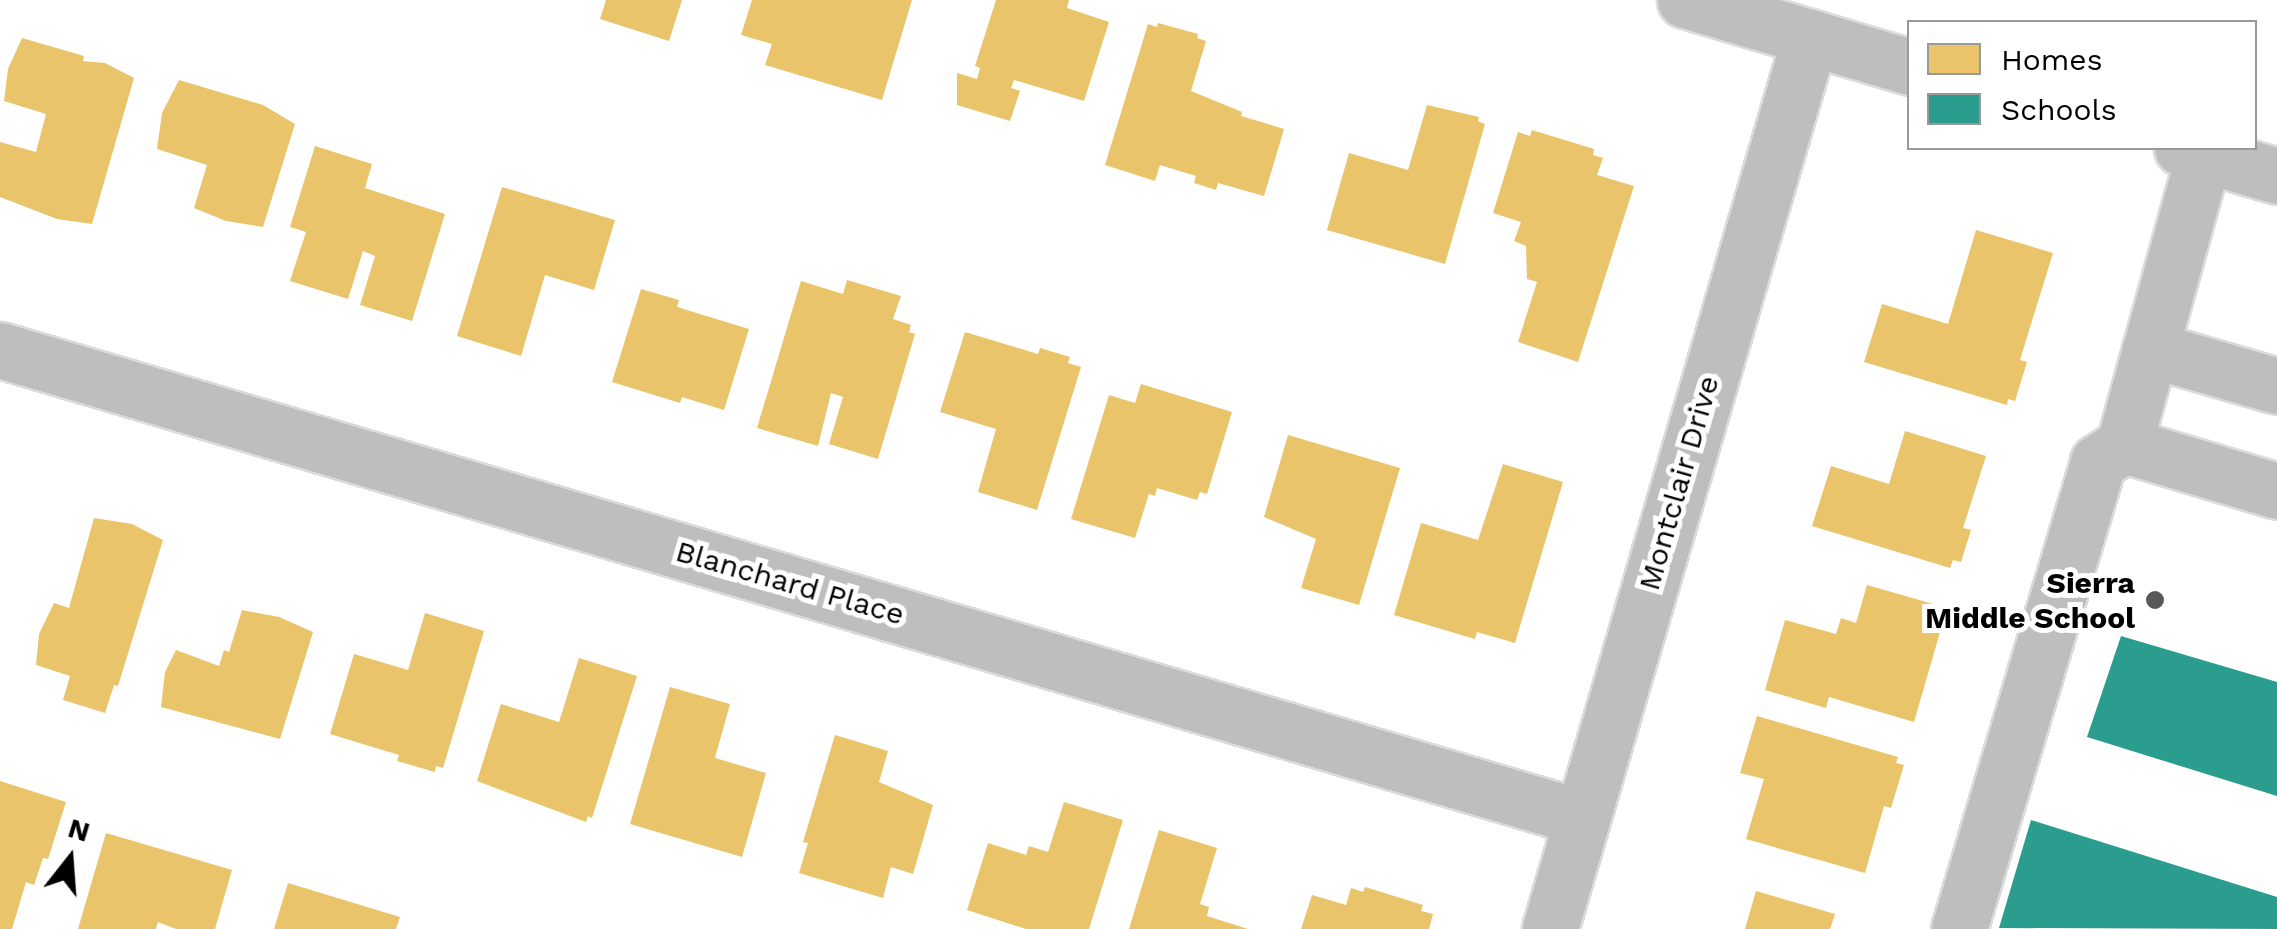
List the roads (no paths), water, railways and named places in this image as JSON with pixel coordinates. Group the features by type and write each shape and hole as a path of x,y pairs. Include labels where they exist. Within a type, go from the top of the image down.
{"street":[{"path":"1685,0 1907,66"},
{"name":"Montclair Drive","path":"1550,929 1810,37"},
{"path":"1959,929 2098,462 2124,445 2150,349 2193,151 2277,176"},
{"path":"2150,349 2277,386"},
{"name":"Blanchard Place","path":"0,350 1580,817"},
{"path":"2124,445 2277,492"}],"place":[{"name":"Sierra Middle School","path":"2155,600"}]}
